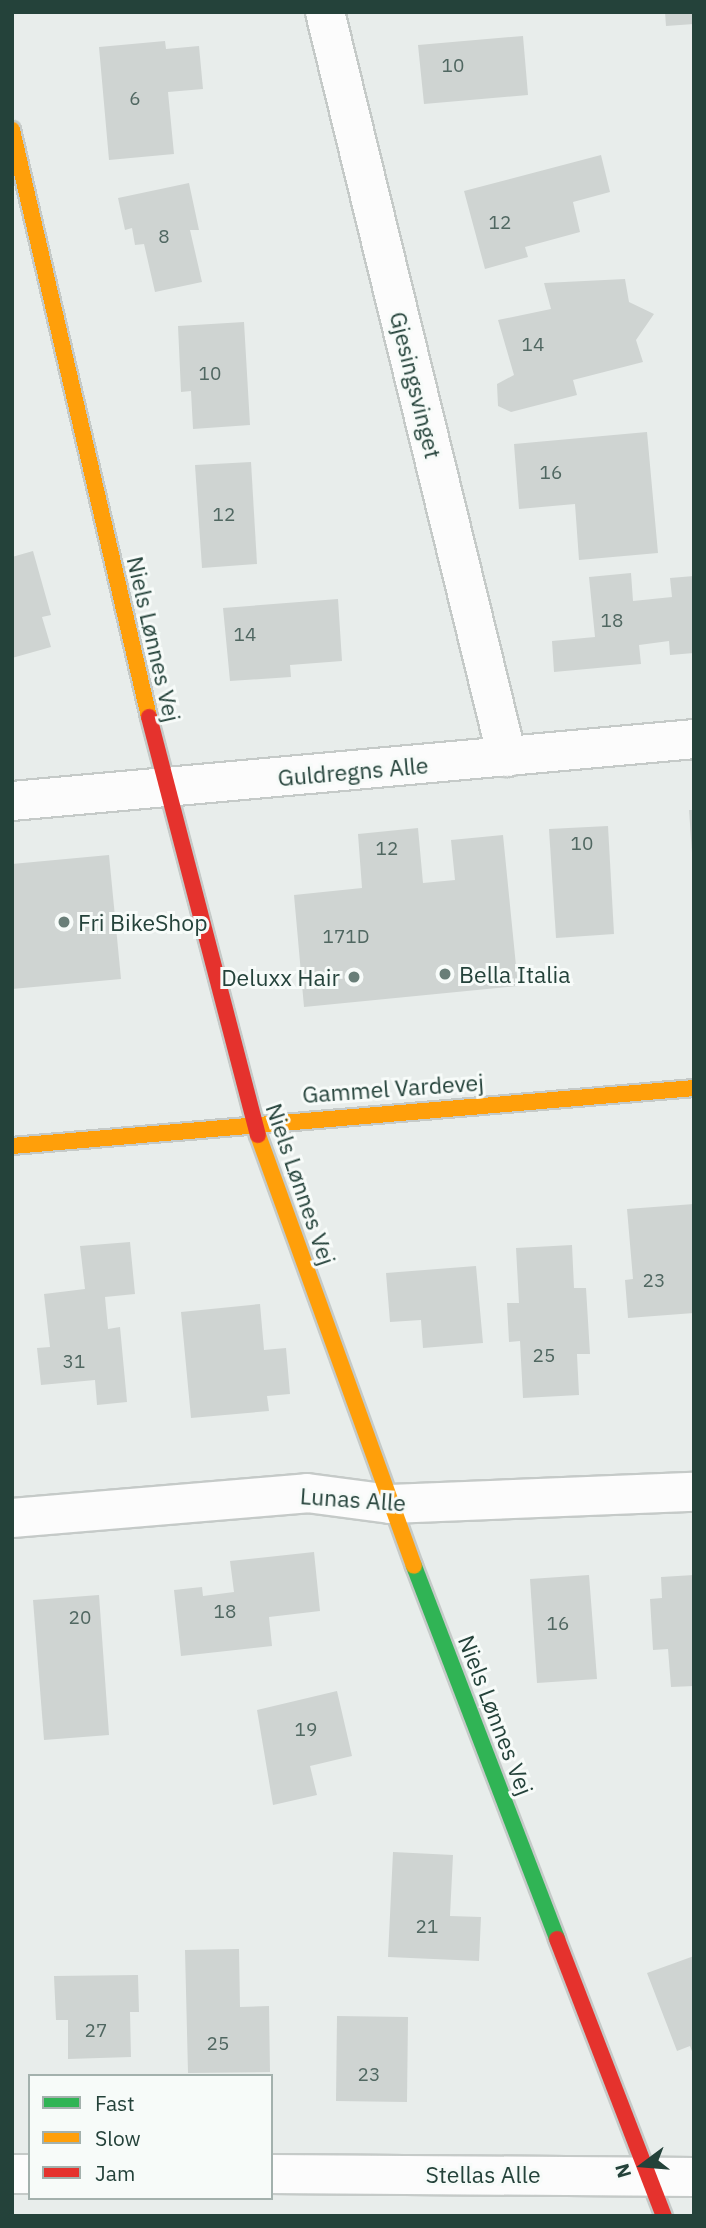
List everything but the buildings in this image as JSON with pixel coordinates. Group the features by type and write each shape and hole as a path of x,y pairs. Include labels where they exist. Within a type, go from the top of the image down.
{"street":[{"name":"Gjesingsvinget","path":"326,12 507,757"},
{"name":"Niels Lønnes Vej","path":"12,130 166,788 253,1122 390,1504 664,2216"},
{"name":"Guldregns Alle","path":"12,801 694,739"},
{"name":"Gammel Vardevej","path":"12,1146 253,1122 694,1088"},
{"name":"Lunas Alle","path":"12,1518 307,1493 390,1504 694,1492"},
{"name":"Stellas Alle","path":"273,2174 649,2174 694,2177"}],"traffic: fast":[{"path":"414,1566 557,1939"}],"traffic: slow":[{"path":"12,130 149,717"},
{"path":"12,1146 694,1088"},
{"path":"258,1135 414,1566"}],"traffic: jam":[{"path":"149,717 258,1135"},
{"path":"557,1939 664,2216"}],"place":[{"name":"Fri BikeShop","path":"64,922"},
{"name":"Bella Italia","path":"445,974"},
{"name":"Deluxx Hair","path":"354,977"}]}
